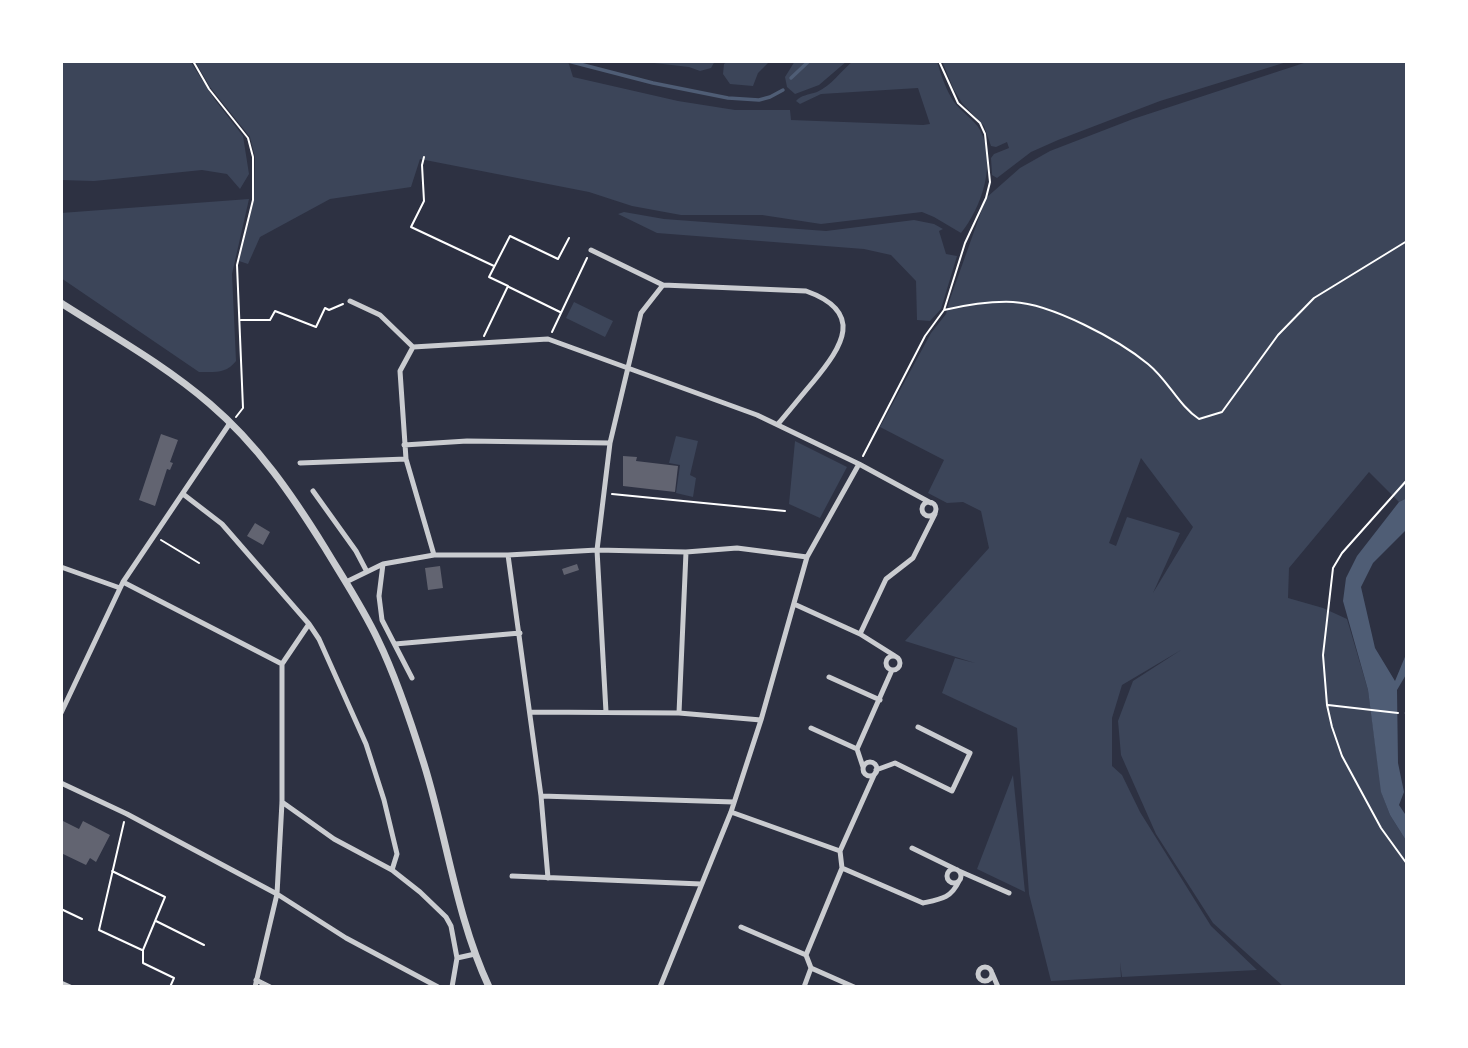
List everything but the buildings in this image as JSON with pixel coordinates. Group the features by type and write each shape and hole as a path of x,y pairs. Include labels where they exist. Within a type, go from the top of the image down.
{"street":[{"path":"591,250 663,285 806,291 827,300 837,309 844,328 839,348 778,424"},
{"path":"606,712 597,550 603,493 610,443 641,313 663,285"},
{"path":"351,301 380,315 413,347 548,339 628,366 778,424 930,503 936,507 935,514 913,558 886,579 860,634"},
{"path":"61,303 183,382 230,423 280,478 346,582 378,640 408,714 441,823 454,884 475,954 489,987"},
{"path":"413,347 400,371 404,445 434,555"},
{"path":"61,713 121,585 230,423"},
{"path":"404,445 477,441 610,443"},
{"path":"300,463 406,459"},
{"path":"660,987 731,812 761,720 807,557 859,464"},
{"path":"313,491 356,551 366,570"},
{"path":"183,494 222,524 319,639 366,744 384,800 397,854 392,870"},
{"path":"930,503 924,505 923,511 928,516 935,514"},
{"path":"346,582 383,564 434,555 508,555 597,550 686,552 737,548 807,557"},
{"path":"679,713 686,552"},
{"path":"508,555 531,712 548,878"},
{"path":"383,564 379,596 382,620 412,678"},
{"path":"61,567 121,585 282,664"},
{"path":"794,604 860,634 900,660 900,664 892,670 857,749 863,767 867,762 871,762 876,772"},
{"path":"255,987 277,894 282,802 282,664 309,624"},
{"path":"395,645 520,633"},
{"path":"829,677 880,700"},
{"path":"531,712 679,713 761,720"},
{"path":"804,987 811,968 806,955 842,868 840,851 876,772 895,763 952,790 970,753 918,727"},
{"path":"811,728 857,749"},
{"path":"61,783 127,814 277,894 346,938 438,987"},
{"path":"541,796 734,802"},
{"path":"282,802 334,839 392,870 446,917 451,926 457,958 452,987"},
{"path":"731,812 840,851"},
{"path":"912,848 1009,893"},
{"path":"842,868 923,903 953,893 959,881 957,870"},
{"path":"957,870 949,872 947,878 953,883 959,881"},
{"path":"512,876 701,884"},
{"path":"741,927 806,955"},
{"path":"457,958 475,954"},
{"path":"811,968 854,987"},
{"path":"986,981 979,978 979,972 987,968 998,987"},
{"path":"975,987 989,979 992,973"},
{"path":"256,980 271,987"},
{"path":"61,983 70,987"}],"path":[{"path":"193,61 209,89 248,138 253,157 253,200 237,265 243,408 230,423"},
{"path":"859,464 925,336 944,310 965,243 986,198 990,182 985,134 980,123 958,103 939,61"},
{"path":"424,157 424,201 411,227 495,266"},
{"path":"561,312 489,277 510,236 558,259 569,238"},
{"path":"944,310 1016,302 1063,315 1112,340 1149,364 1190,413 1199,419 1222,412 1278,335 1314,299 1407,241"},
{"path":"548,339 591,250"},
{"path":"481,343 508,286"},
{"path":"240,320 270,320 275,311 316,327 325,308 329,310 351,301"},
{"path":"1407,480 1342,553 1334,568 1323,655 1327,705 1342,756 1381,828 1407,864"},
{"path":"603,493 785,511"},
{"path":"154,536 199,563"},
{"path":"1327,705 1407,713"},
{"path":"127,814 99,930 143,950"},
{"path":"112,871 165,897 143,950 142,963 174,978 170,987"},
{"path":"61,909 82,919"},
{"path":"155,921 204,945"}],"shaded area":[{"path":"61,61 190,61 243,136 249,174 240,189 227,174 202,170 94,181 61,180"},
{"path":"195,61 568,61 573,77 678,101 735,110 790,110 791,120 923,125 930,124 918,88 821,94 800,104 796,101 827,86 853,61 937,61 954,102 980,130 987,156 985,184 975,210 961,233 922,212 821,224 762,215 681,215 632,206 589,192 420,159 411,187 330,199 260,237 248,264 239,261 254,200 255,157 250,137 210,87"},
{"path":"654,61 715,61 711,68 700,71"},
{"path":"728,61 770,61 758,73 753,86 730,84 723,74 724,64"},
{"path":"795,61 847,61 819,85 795,94 787,87 785,77"},
{"path":"942,61 1290,61 1160,101 1058,140 1031,152 997,178 992,175 991,158 1009,148 1007,142 996,147 991,146 984,126 962,103 954,90"},
{"path":"1310,61 1407,61 1407,498 1399,502 1369,472 1289,568 1288,598 1323,608 1347,619 1368,690 1382,794 1390,815 1407,842 1407,987 1284,987 1213,923 1156,834 1121,755 1118,721 1133,681 1181,650 1122,685 1112,718 1112,766 1122,775 1140,812 1211,926 1257,970 1122,977 1120,962 1121,977 1051,981 1029,894 1017,728 942,693 955,658 975,663 905,641 989,548 981,511 963,502 947,503 928,493 944,460 880,427 931,333 946,314 986,198 1020,168 1050,151 1133,119","holes":["1141,458 1193,527 1153,593 1180,533 1127,517 1116,546 1109,543"]},
{"path":"249,199 232,274 236,361 224,370 199,372 61,278 61,213"},
{"path":"624,212 664,219 826,231 914,220 934,224 943,229 939,231 946,254 957,256 941,309 930,321 917,320 916,281 891,255 864,249 657,233 618,214"},
{"path":"574,302 613,321 605,337 566,318"},
{"path":"676,436 698,441 690,475 696,478 693,497 676,493 680,465 669,463"},
{"path":"795,441 847,467 820,518 789,504"},
{"path":"1407,498 1407,529 1373,563 1361,587 1375,648 1395,681 1407,652 1407,673 1397,690 1398,763 1404,792 1399,805 1407,817 1407,842 1390,815 1381,792 1368,690 1343,601 1346,578 1357,556 1399,502"},
{"path":"1013,775 1025,892 977,869"}],"waterway":[{"path":"568,61 653,83 728,98 759,100 783,90"},
{"path":"791,78 809,61"}]}
